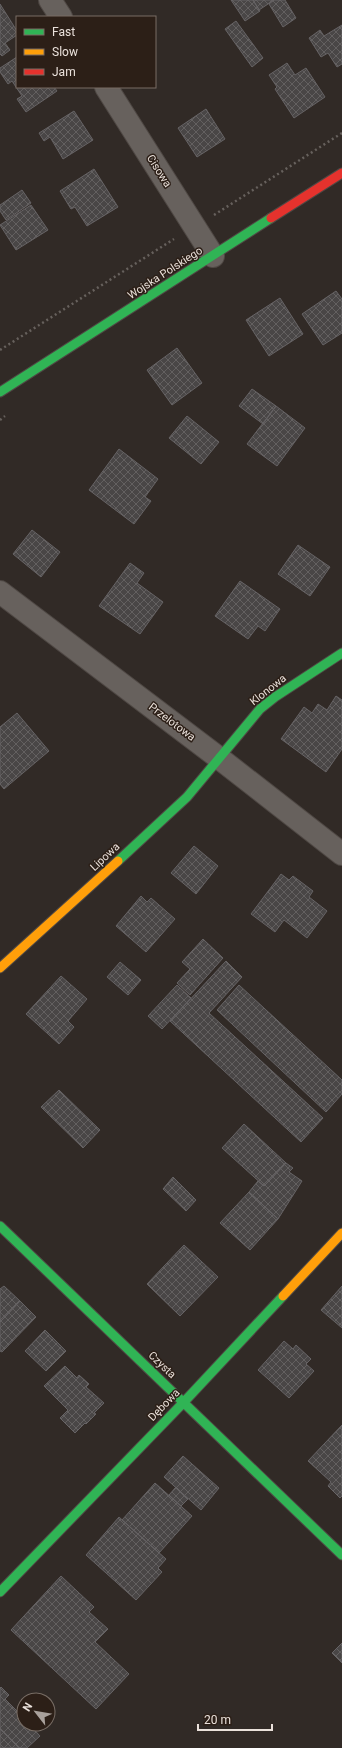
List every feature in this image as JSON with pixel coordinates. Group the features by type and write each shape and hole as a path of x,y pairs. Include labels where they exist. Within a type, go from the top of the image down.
{"street":[{"path":"50,0 60,16"},
{"name":"Cisowa","path":"107,88 213,256"},
{"name":"Wojska Polskiego","path":"0,392 342,173"},
{"name":"Przelotowa","path":"0,592 219,758 342,854"},
{"name":"Klonowa","path":"219,758 260,709 275,697 342,653"},
{"name":"Lipowa","path":"0,968 187,797 219,758"},
{"name":"Czysta","path":"0,1226 342,1555"},
{"name":"Dębowa","path":"0,1592 183,1402 342,1233"}],"path":[{"path":"0,350 342,133"}],"building":[{"path":"231,0 253,0 260,11 245,21"},
{"path":"253,0 274,0 259,10"},
{"path":"274,0 285,0 296,18 283,27 269,4"},
{"path":"0,4 16,29 16,36 5,43 10,50 2,56 0,54"},
{"path":"236,21 263,58 252,67 225,29"},
{"path":"342,25 342,64 337,67 328,53 321,57 309,38 320,30 324,36"},
{"path":"16,58 16,87 12,81 8,84 0,72 0,68"},
{"path":"287,63 295,75 306,68 325,97 294,118 275,89 277,87 269,75"},
{"path":"17,88 55,88 57,91 26,112 17,99 22,96"},
{"path":"206,109 225,139 197,157 178,128"},
{"path":"74,111 93,140 63,159 50,137 44,141 39,133"},
{"path":"94,169 118,207 87,226 75,207 71,209 60,191"},
{"path":"22,190 31,203 6,220 0,211 0,205"},
{"path":"31,205 48,230 16,250 0,225"},
{"path":"336,291 342,299 342,333 323,345 302,314"},
{"path":"280,298 303,334 269,356 246,320"},
{"path":"177,348 202,383 172,405 147,370"},
{"path":"252,389 276,406 263,424 239,406"},
{"path":"276,406 305,428 277,466 247,444"},
{"path":"187,416 219,442 201,464 169,438"},
{"path":"119,449 158,479 145,497 151,501 134,524 89,490"},
{"path":"32,530 60,552 41,577 13,554"},
{"path":"298,545 330,567 310,596 278,574"},
{"path":"130,563 144,573 137,583 163,602 140,634 99,606"},
{"path":"240,581 280,609 265,631 258,626 248,639 215,616"},
{"path":"336,696 342,700 342,749 326,772 281,739 304,707 312,713 318,704 327,710"},
{"path":"17,713 49,751 4,789 0,784 0,727"},
{"path":"194,846 218,866 196,894 171,873"},
{"path":"281,874 289,880 293,876 313,891 309,897 327,911 307,938 284,920 275,932 251,914"},
{"path":"141,896 147,902 151,898 175,919 146,952 116,926"},
{"path":"203,939 223,958 190,995 177,983 190,969 182,962"},
{"path":"226,961 242,977 209,1013 323,1118 301,1142 170,1021"},
{"path":"120,962 141,980 128,995 107,977"},
{"path":"61,976 87,999 68,1021 74,1027 59,1044 26,1014"},
{"path":"177,985 191,998 162,1029 148,1016"},
{"path":"239,985 342,1080 342,1094 326,1112 217,1010"},
{"path":"59,1090 100,1130 83,1148 41,1107"},
{"path":"244,1124 286,1163 264,1186 222,1148"},
{"path":"286,1163 293,1168 289,1172 302,1181 278,1219 249,1192 258,1181 264,1186"},
{"path":"173,1177 196,1200 186,1211 163,1189"},
{"path":"249,1192 278,1219 250,1250 220,1223"},
{"path":"184,1245 218,1277 180,1316 147,1284"},
{"path":"4,1286 20,1301 0,1322 0,1289"},
{"path":"342,1286 342,1328 321,1310"},
{"path":"20,1301 36,1317 2,1352 0,1351 0,1322"},
{"path":"45,1330 66,1351 46,1371 25,1351"},
{"path":"284,1341 293,1349 296,1345 311,1359 306,1364 314,1371 289,1398 258,1370"},
{"path":"65,1366 77,1378 79,1375 89,1384 86,1387 104,1403 94,1413 96,1414 75,1433 60,1418 68,1410 44,1386"},
{"path":"342,1425 342,1496 340,1498 328,1486 331,1482 308,1461"},
{"path":"183,1456 219,1488 201,1510 164,1477"},
{"path":"155,1483 192,1516 159,1553 122,1520"},
{"path":"176,1487 188,1499 181,1506 169,1495"},
{"path":"119,1517 166,1559 158,1568 162,1572 136,1600 86,1555"},
{"path":"61,1576 94,1607 89,1612 108,1629 95,1642 129,1674 96,1709 11,1630"},
{"path":"342,1643 342,1663 332,1653"},
{"path":"1,1687 9,1695 5,1699 16,1710 16,1732 36,1732 40,1736 27,1748 19,1748 0,1729"},
{"path":"0,1729 19,1748 0,1748"}],"traffic: fast":[{"path":"0,392 271,218"},
{"path":"118,861 187,797 260,709 275,697 342,653"},
{"path":"0,1226 342,1555"},
{"path":"0,1592 183,1403 283,1296"}],"traffic: slow":[{"path":"0,968 118,861"},
{"path":"283,1296 342,1233"}],"traffic: jam":[{"path":"271,218 342,173"}]}
